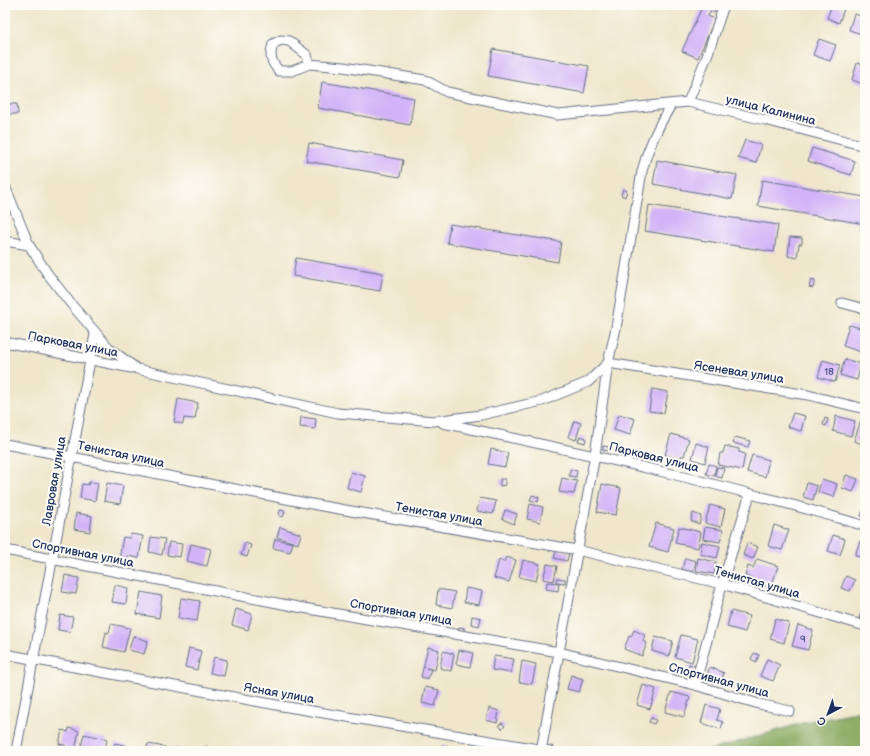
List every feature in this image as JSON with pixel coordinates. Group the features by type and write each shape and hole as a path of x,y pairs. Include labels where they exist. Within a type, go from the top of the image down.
{"street":[{"path":"688,102 707,56 724,5"},
{"name":"улица Калинина","path":"309,64 343,67 425,80 447,92 558,115 671,105 688,102 865,146"},
{"path":"544,750 559,652 595,455 608,363 616,328 647,152 656,130 671,105"},
{"path":"5,186 29,245 47,273 95,334 118,356 137,369"},
{"path":"5,241 29,245"},
{"path":"842,303 865,309"},
{"name":"Лавровая улица","path":"16,751 95,334"},
{"name":"Парковая улица","path":"5,342 338,413 434,421 595,455 750,494 865,526"},
{"path":"434,421 481,415 542,401 588,382 608,363"},
{"name":"Ясеневая улица","path":"608,363 808,395 865,409"},
{"name":"Тенистая улица","path":"5,444 322,506 578,550 722,584 865,626"},
{"path":"695,685 722,584 750,494"},
{"name":"Спортивная улица","path":"5,550 288,605 559,652 695,685 759,704 790,711"},
{"name":"Ясная улица","path":"5,654 282,706 544,750"}],"green space":[{"path":"865,710 865,751 707,751 809,721"}],"building":[{"path":"703,5 713,5 712,7 716,9 714,13 710,11 708,16 715,19 698,58 682,51"},
{"path":"832,5 844,9 839,23 827,18"},
{"path":"854,14 865,17 862,34 849,30"},
{"path":"819,39 836,45 830,61 813,55"},
{"path":"493,49 589,66 584,93 488,76"},
{"path":"857,63 865,65 863,84 852,80"},
{"path":"322,82 414,98 410,125 318,108"},
{"path":"5,104 17,104 18,114 5,114"},
{"path":"745,140 761,145 756,163 738,158"},
{"path":"309,143 403,160 400,177 306,161"},
{"path":"812,148 855,161 851,175 808,161"},
{"path":"657,160 737,175 732,199 653,184"},
{"path":"762,180 865,197 865,224 758,206"},
{"path":"623,189 627,191 625,197 621,195"},
{"path":"649,205 778,225 774,252 645,231"},
{"path":"450,224 561,242 558,262 447,243"},
{"path":"790,237 802,238 802,244 799,244 797,258 788,256"},
{"path":"296,258 383,273 380,291 293,276"},
{"path":"811,280 815,281 813,288 809,287"},
{"path":"849,325 865,329 865,339 861,352 843,346"},
{"path":"845,359 861,364 857,380 840,375"},
{"path":"823,360 840,365 835,382 818,377"},
{"path":"865,364 865,374 862,373"},
{"path":"652,389 668,392 664,413 649,411"},
{"path":"178,399 198,403 195,419 184,418 183,424 174,422"},
{"path":"793,413 805,416 801,431 788,427"},
{"path":"619,414 635,419 630,435 614,430"},
{"path":"836,416 855,421 851,436 833,431"},
{"path":"301,417 316,419 315,429 300,427"},
{"path":"825,418 828,419 826,426 823,425"},
{"path":"574,421 581,423 576,440 568,437"},
{"path":"860,423 865,425 865,445 854,441"},
{"path":"671,434 689,439 684,456 681,456 680,459 665,455"},
{"path":"580,436 586,438 585,443 578,441"},
{"path":"735,437 750,441 748,447 733,443"},
{"path":"696,443 709,447 705,463 692,459"},
{"path":"603,446 609,447 608,451 603,450"},
{"path":"725,446 739,449 739,452 745,454 742,470 718,465 720,453 723,453"},
{"path":"491,449 508,453 505,467 488,464"},
{"path":"752,455 769,460 765,477 747,472"},
{"path":"709,464 716,466 714,476 706,474"},
{"path":"717,467 724,468 722,478 715,476"},
{"path":"570,469 577,471 576,477 569,476"},
{"path":"351,472 365,476 361,492 347,488"},
{"path":"846,475 858,479 853,492 842,488"},
{"path":"562,478 577,481 574,494 559,492"},
{"path":"500,479 505,479 505,485 500,486"},
{"path":"822,479 837,484 834,497 818,492"},
{"path":"89,482 98,483 95,501 80,498 82,484 88,485"},
{"path":"107,483 123,486 120,504 104,501"},
{"path":"807,483 817,486 813,500 803,497"},
{"path":"602,484 621,488 616,515 597,512"},
{"path":"532,495 539,497 538,502 530,500"},
{"path":"480,498 496,501 493,514 477,511"},
{"path":"530,504 543,507 540,522 527,519"},
{"path":"710,505 725,509 721,527 705,523"},
{"path":"865,505 865,517 861,516"},
{"path":"280,510 285,511 283,517 279,516"},
{"path":"505,510 517,514 514,524 502,519"},
{"path":"76,513 92,516 90,532 74,529"},
{"path":"693,513 701,516 699,524 691,521"},
{"path":"656,523 674,528 668,552 649,547"},
{"path":"774,525 789,530 782,550 768,546"},
{"path":"280,527 301,534 298,544 277,537"},
{"path":"679,527 701,532 698,548 675,543"},
{"path":"705,527 723,530 720,542 703,539"},
{"path":"131,534 143,536 139,558 127,556 127,561 119,559 123,537 130,538"},
{"path":"833,535 845,539 840,555 828,551"},
{"path":"151,537 165,539 162,555 149,552"},
{"path":"275,539 293,543 290,552 273,548"},
{"path":"860,541 865,543 865,559 855,555"},
{"path":"169,542 182,544 180,557 167,555"},
{"path":"702,542 720,546 717,558 700,554"},
{"path":"245,543 251,545 247,557 241,555"},
{"path":"747,543 758,547 753,559 743,555"},
{"path":"191,544 211,549 207,566 187,561"},
{"path":"557,549 569,553 567,561 554,558"},
{"path":"506,557 516,560 509,582 494,578 499,560 504,562"},
{"path":"685,558 696,561 693,572 682,569"},
{"path":"698,558 716,562 714,574 696,571"},
{"path":"757,559 778,566 771,588 751,581 752,578 745,576 748,566 753,568"},
{"path":"523,560 540,564 536,581 519,577"},
{"path":"547,564 557,566 554,581 543,579"},
{"path":"65,575 79,578 76,594 62,592"},
{"path":"846,576 855,580 850,591 841,588"},
{"path":"557,578 565,579 565,583 556,582"},
{"path":"547,582 559,583 558,591 546,589"},
{"path":"115,585 128,588 126,604 112,602"},
{"path":"466,588 482,591 479,605 464,602"},
{"path":"438,589 455,592 452,608 436,605"},
{"path":"141,592 162,596 159,618 137,614"},
{"path":"181,598 200,601 197,621 178,618"},
{"path":"865,604 865,620 859,618"},
{"path":"236,609 252,614 248,630 232,625"},
{"path":"731,611 750,616 745,632 727,627"},
{"path":"60,615 73,617 70,632 58,630"},
{"path":"472,616 481,618 479,626 471,624"},
{"path":"775,619 789,623 784,643 770,639"},
{"path":"111,624 130,628 124,652 103,647 106,632 109,633"},
{"path":"798,625 813,630 808,650 792,646"},
{"path":"459,627 464,628 464,631 458,630"},
{"path":"634,630 645,635 643,641 647,643 642,656 624,649 629,636 631,637"},
{"path":"681,635 698,639 692,662 675,657"},
{"path":"133,636 148,641 144,654 129,650"},
{"path":"655,637 673,641 669,656 652,651"},
{"path":"428,647 439,650 435,670 431,669 428,679 421,677"},
{"path":"189,648 201,651 197,670 185,667"},
{"path":"459,650 473,653 470,667 456,664"},
{"path":"443,651 454,654 451,671 440,668"},
{"path":"754,653 759,655 756,662 751,659"},
{"path":"494,656 514,659 511,673 492,670"},
{"path":"214,657 227,660 224,676 210,673"},
{"path":"767,659 780,665 773,681 760,676"},
{"path":"522,661 536,664 532,684 519,682"},
{"path":"689,664 696,666 694,676 687,675"},
{"path":"710,667 724,673 720,683 706,677"},
{"path":"571,675 583,679 579,692 567,689"},
{"path":"643,685 656,689 650,709 637,705"},
{"path":"425,687 439,690 435,706 422,703"},
{"path":"671,692 690,697 684,717 665,712"},
{"path":"706,705 720,709 717,720 723,722 721,729 701,723"},
{"path":"489,708 499,711 497,723 486,720"},
{"path":"651,718 656,720 654,724 649,722"},
{"path":"502,723 505,726 502,729 499,725"},
{"path":"69,728 79,731 75,750 65,748 65,745 59,744 62,730 68,732"},
{"path":"84,734 107,739 105,751 80,751"},
{"path":"115,743 128,746 127,751 113,751"},
{"path":"148,744 165,747 165,751 146,751"},
{"path":"442,745 448,747 448,749 452,751 441,751"},
{"path":"206,746 210,749 209,751 204,750"},
{"path":"175,748 190,750 190,751 175,751"}]}
